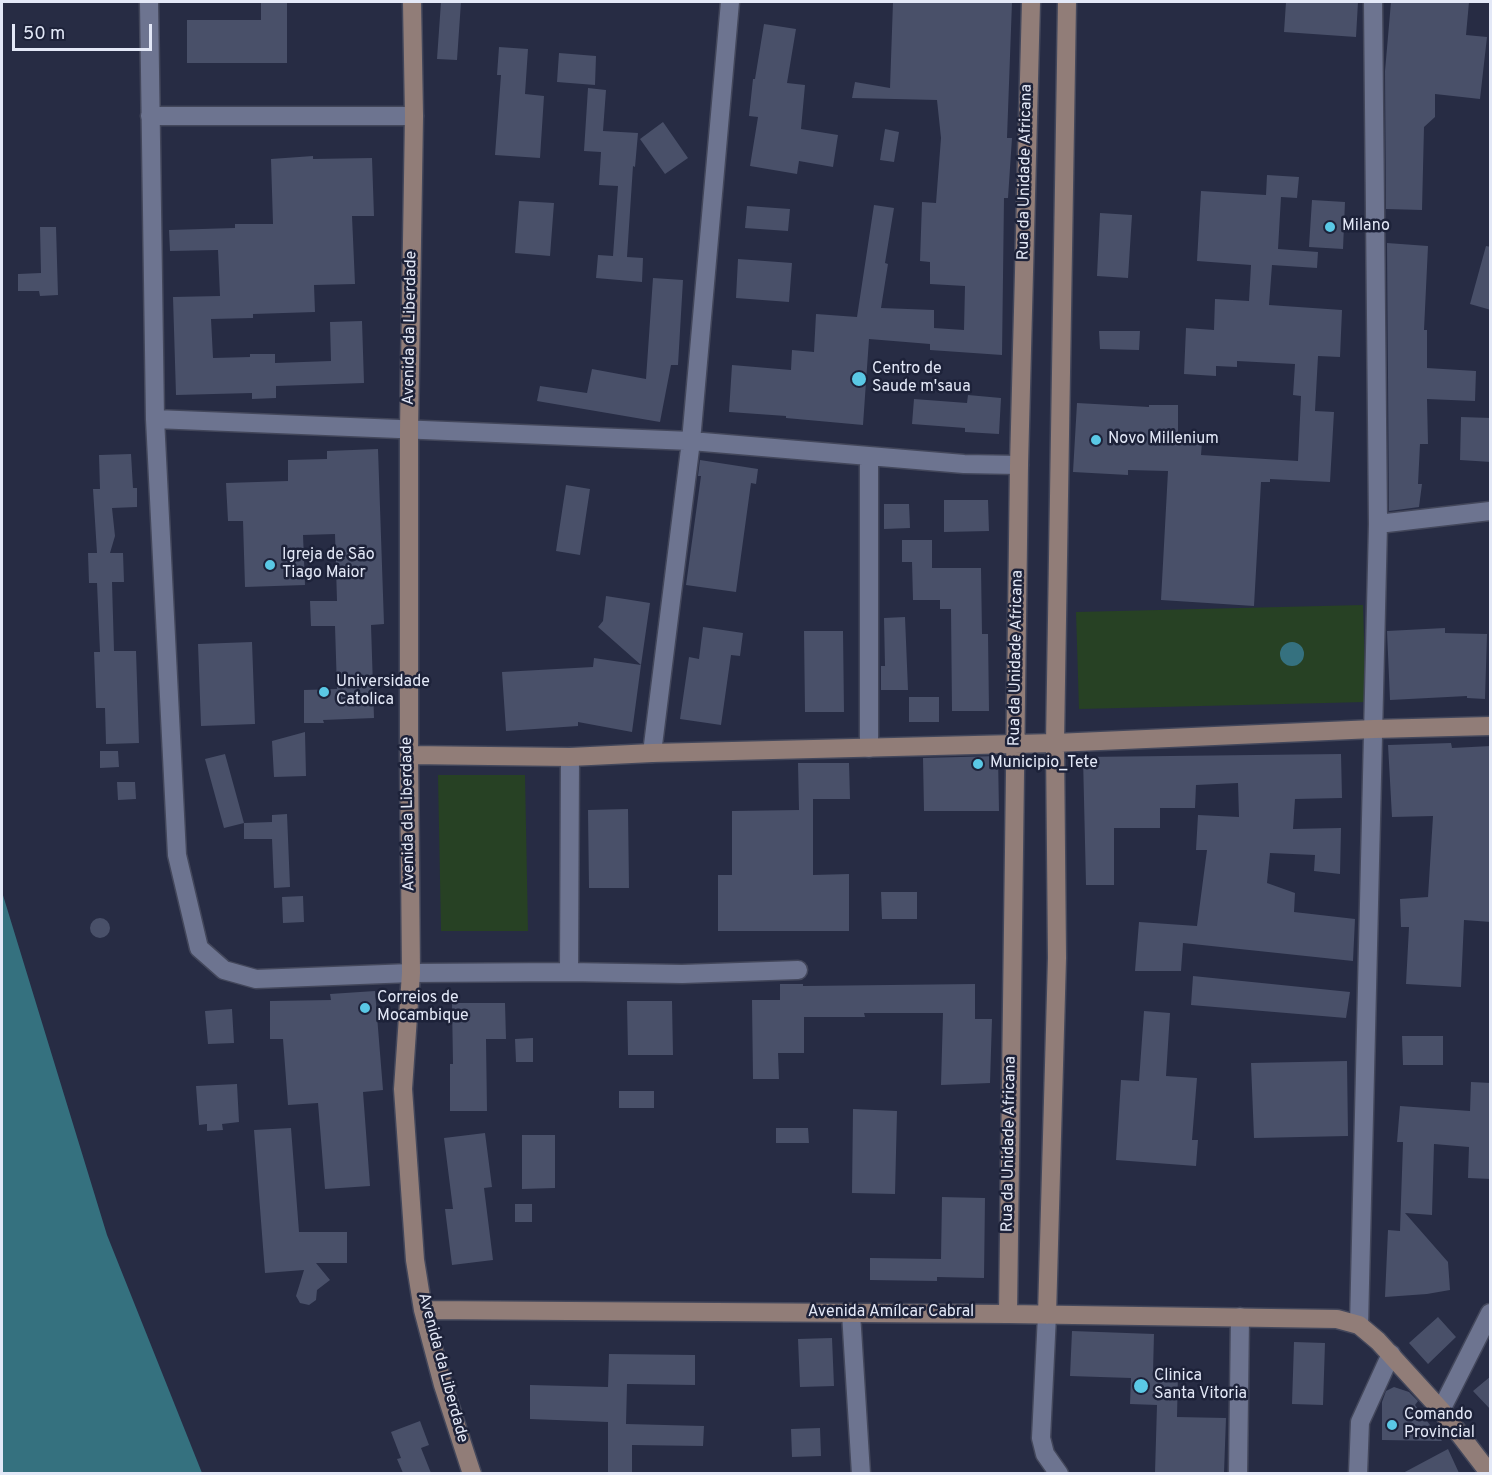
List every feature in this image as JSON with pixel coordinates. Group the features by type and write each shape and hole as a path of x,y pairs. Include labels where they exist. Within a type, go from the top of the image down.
{"street":[{"path":"149,2 155,418 177,855 199,948 224,969 256,980 411,974 569,972 682,974 798,970"},
{"name":"Avenida da Liberdade","path":"412,2 414,117 409,430 411,974 403,1089 415,1260 423,1310 443,1385 472,1473"},
{"path":"651,753 691,441 730,2"},
{"name":"Rua da Unidade Africana","path":"1008,1314 1019,465 1031,2"},
{"path":"1059,1473 1046,1454 1041,1438 1047,1315 1057,958 1055,743 1067,2"},
{"path":"1373,2 1378,524 1359,1325 1390,1354 1441,1410 1490,1473"},
{"path":"150,116 414,117"},
{"path":"155,418 691,441 964,464 1019,465"},
{"path":"869,457 869,748"},
{"path":"1378,524 1491,511"},
{"path":"409,755 570,757 1055,743 1491,726"},
{"path":"569,972 570,757"},
{"name":"Avenida Amílcar Cabral","path":"423,1310 1240,1317 1337,1319 1359,1325"},
{"path":"851,1313 861,1473"},
{"path":"1441,1410 1491,1313"},
{"path":"1238,1473 1240,1317"},
{"path":"1358,1473 1360,1422 1390,1354"}],"shaded area":[{"path":"1363,605 1366,702 1079,709 1076,612"},
{"path":"1292,642 1297,643 1303,649 1303,659 1297,665 1292,666 1287,665 1281,659 1280,654 1281,649 1287,643"},
{"path":"438,775 525,775 528,931 441,931"},
{"path":"2,892 107,1235 202,1473 2,1473"}],"building":[{"path":"261,2 287,2 287,63 187,63 187,20 261,20"},
{"path":"441,2 461,2 457,60 437,59"},
{"path":"893,2 1012,2 1007,138 1012,138 1008,198 1004,198 1002,355 930,350 930,344 869,339 863,425 729,412 732,365 791,370 792,350 814,352 816,314 857,317 874,205 894,208 885,263 888,264 881,308 934,310 934,328 964,330 965,286 930,284 930,262 920,261 922,202 936,203 941,138 937,100 852,98 855,82 890,88"},
{"path":"1286,2 1358,2 1356,37 1284,32"},
{"path":"1391,2 1469,2 1466,35 1487,37 1480,99 1435,94 1435,117 1424,127 1422,210 1386,209 1385,71"},
{"path":"764,24 796,29 787,83 805,85 801,129 838,135 833,167 799,161 797,174 750,166 758,117 749,116 753,79 755,79"},
{"path":"499,47 528,49 525,94 544,96 540,158 495,155 501,75 497,75"},
{"path":"559,53 596,56 595,85 557,82"},
{"path":"588,88 606,90 603,131 638,133 635,167 633,166 627,257 643,258 642,282 596,278 598,255 613,256 618,186 599,185 601,152 584,151"},
{"path":"663,122 688,158 665,174 640,139"},
{"path":"885,129 899,132 894,162 880,160"},
{"path":"313,156 313,159 372,158 374,216 352,216 355,284 314,285 315,312 253,314 253,318 211,319 213,358 275,354 275,363 331,361 330,322 362,321 364,383 276,386 276,398 252,399 252,393 176,395 173,297 220,296 218,250 170,251 169,230 235,228 235,224 273,224 271,159"},
{"path":"1267,175 1299,177 1297,198 1281,197 1278,249 1318,252 1317,268 1272,265 1269,305 1342,310 1340,357 1318,356 1315,411 1334,412 1330,482 1270,479 1270,482 1261,482 1254,606 1161,600 1168,471 1128,470 1128,475 1073,472 1077,403 1149,407 1149,405 1178,405 1178,440 1202,442 1201,455 1298,461 1301,396 1293,395 1295,364 1237,361 1237,367 1216,366 1216,376 1184,374 1186,328 1214,330 1215,299 1249,301 1251,265 1197,261 1201,191 1266,195"},
{"path":"1312,200 1345,202 1343,249 1309,247"},
{"path":"519,201 554,203 550,256 515,253"},
{"path":"747,206 790,209 788,231 745,228"},
{"path":"1100,213 1132,215 1128,278 1097,276"},
{"path":"40,227 56,227 58,295 40,296 39,291 18,291 18,274 41,273"},
{"path":"1387,243 1428,246 1424,330 1427,330 1427,368 1476,371 1475,401 1427,399 1428,444 1420,444 1418,484 1422,484 1419,507 1389,511"},
{"path":"1486,246 1491,247 1491,310 1470,304"},
{"path":"738,259 792,263 789,302 736,298"},
{"path":"653,278 683,280 678,365 671,365 660,422 537,401 540,386 587,393 592,369 646,379"},
{"path":"1099,331 1140,331 1139,350 1100,349"},
{"path":"968,395 1001,398 999,434 965,432 965,428 912,424 914,399 967,403"},
{"path":"1461,417 1491,418 1491,462 1460,460"},
{"path":"378,449 384,624 371,625 374,718 304,723 304,690 337,689 335,626 311,626 310,601 337,601 335,534 303,535 305,585 245,587 243,521 228,521 226,483 288,481 288,460 327,459 327,451"},
{"path":"131,454 133,488 137,488 137,507 112,508 115,536 110,553 123,553 124,582 112,582 114,651 136,651 139,743 106,744 105,708 96,708 94,652 100,652 97,583 89,583 88,553 97,553 93,489 100,489 99,455"},
{"path":"700,460 758,469 756,484 751,483 736,592 686,585 701,476 698,476"},
{"path":"566,485 590,489 580,555 556,551"},
{"path":"944,500 988,500 989,531 944,532"},
{"path":"884,504 909,504 910,528 884,529"},
{"path":"902,540 932,540 932,568 981,568 982,634 988,634 989,711 952,711 951,609 940,609 940,600 913,600 912,562 902,562"},
{"path":"606,596 650,603 641,665 598,627 603,621"},
{"path":"905,617 908,690 881,690 881,666 885,666 884,618"},
{"path":"703,627 743,633 740,656 731,655 721,725 680,719 689,657 699,659"},
{"path":"1445,628 1445,633 1487,634 1485,699 1467,698 1467,696 1390,700 1387,631"},
{"path":"804,631 843,631 844,712 805,712"},
{"path":"252,642 255,724 201,726 198,644"},
{"path":"594,658 641,665 632,732 578,722 578,726 506,731 502,672 593,667"},
{"path":"909,697 939,697 939,722 909,722"},
{"path":"305,732 306,776 274,777 272,741"},
{"path":"1451,743 1452,748 1491,746 1491,922 1464,920 1461,987 1406,984 1409,927 1401,927 1400,899 1428,897 1433,816 1392,817 1388,745"},
{"path":"100,751 118,751 119,767 100,768"},
{"path":"225,754 244,823 224,828 205,759"},
{"path":"1341,754 1342,798 1295,799 1293,829 1341,828 1340,874 1314,871 1315,855 1270,853 1267,883 1295,893 1294,912 1355,919 1353,961 1183,943 1181,971 1135,971 1139,922 1197,926 1207,850 1196,850 1198,815 1239,817 1238,783 1196,785 1195,808 1160,808 1160,828 1114,828 1114,885 1086,885 1083,757"},
{"path":"998,756 999,811 924,811 923,758"},
{"path":"798,763 849,763 850,799 813,799 813,875 849,874 849,931 718,931 718,875 732,875 732,811 799,810"},
{"path":"117,782 135,782 136,799 118,800"},
{"path":"628,809 629,888 589,888 588,810"},
{"path":"287,814 290,887 274,888 272,839 244,839 244,823 272,822 272,815"},
{"path":"881,892 917,892 917,919 882,919"},
{"path":"303,896 304,922 283,923 282,897"},
{"path":"96,918 104,918 110,924 110,932 104,938 96,938 90,932 90,924"},
{"path":"1193,976 1350,992 1346,1018 1191,1005"},
{"path":"780,984 803,984 803,986 975,984 975,1019 992,1019 990,1083 941,1085 943,1013 864,1013 865,1017 804,1017 804,1053 778,1053 779,1079 753,1079 752,1000 780,1000"},
{"path":"375,991 383,1090 363,1092 370,1186 325,1189 318,1103 288,1105 283,1039 270,1039 270,1001 331,1000 330,994"},
{"path":"627,1001 672,1001 673,1055 628,1055"},
{"path":"452,1003 505,1003 506,1039 486,1039 487,1111 450,1111 450,1064 453,1064"},
{"path":"232,1009 234,1043 208,1044 205,1011"},
{"path":"1144,1011 1170,1013 1166,1076 1197,1078 1192,1140 1198,1140 1196,1166 1116,1160 1121,1080 1139,1081"},
{"path":"1402,1036 1443,1036 1443,1065 1403,1065"},
{"path":"533,1038 533,1062 516,1062 515,1039"},
{"path":"1347,1061 1348,1136 1254,1138 1251,1063"},
{"path":"1471,1082 1491,1083 1491,1179 1468,1178 1469,1147 1434,1144 1432,1215 1405,1213 1448,1262 1450,1290 1385,1297 1388,1230 1400,1231 1403,1142 1397,1142 1400,1106 1470,1111"},
{"path":"237,1084 239,1122 222,1124 223,1130 207,1131 207,1124 199,1125 196,1086"},
{"path":"619,1091 654,1091 654,1108 619,1108"},
{"path":"853,1109 897,1111 895,1194 852,1193"},
{"path":"291,1128 299,1232 347,1232 347,1263 316,1263 330,1280 317,1290 316,1300 309,1305 300,1303 296,1296 304,1270 265,1273 254,1130"},
{"path":"776,1128 808,1128 809,1143 776,1143"},
{"path":"485,1133 492,1187 484,1188 493,1260 452,1265 445,1209 453,1209 444,1138"},
{"path":"522,1135 555,1135 555,1188 522,1189"},
{"path":"942,1197 985,1198 984,1278 937,1277 937,1281 870,1280 870,1258 941,1259"},
{"path":"515,1204 532,1204 532,1222 515,1222"},
{"path":"1438,1317 1456,1337 1428,1364 1409,1343"},
{"path":"1072,1331 1154,1334 1153,1372 1178,1373 1177,1417 1226,1418 1224,1473 1155,1473 1157,1405 1130,1404 1131,1378 1070,1376"},
{"path":"832,1338 834,1386 800,1387 798,1339"},
{"path":"1294,1342 1325,1343 1323,1405 1292,1404"},
{"path":"609,1354 695,1355 695,1385 627,1384 626,1424 704,1426 703,1446 632,1445 632,1473 608,1473 608,1422 530,1419 530,1385 608,1387"},
{"path":"1491,1376 1491,1410 1473,1391"},
{"path":"1394,1387 1409,1392 1418,1401 1415,1405 1442,1441 1382,1440 1382,1402 1386,1391"},
{"path":"420,1421 429,1445 421,1448 431,1473 403,1473 397,1459 401,1458 391,1432"},
{"path":"820,1428 821,1456 792,1457 791,1429"},
{"path":"1448,1449 1459,1473 1403,1473"}],"place":[{"name":"Milano","path":"1330,227"},
{"name":"Centro de Saude m'saua","path":"859,379"},
{"name":"Novo Millenium","path":"1096,440"},
{"name":"Igreja de São Tiago Maior","path":"270,565"},
{"name":"Universidade Catolica","path":"324,692"},
{"name":"Municipio_Tete","path":"978,764"},
{"name":"Correios de Mocambique","path":"365,1008"},
{"name":"Clinica Santa Vitoria","path":"1141,1386"},
{"name":"Comando Provincial","path":"1392,1425"}]}
